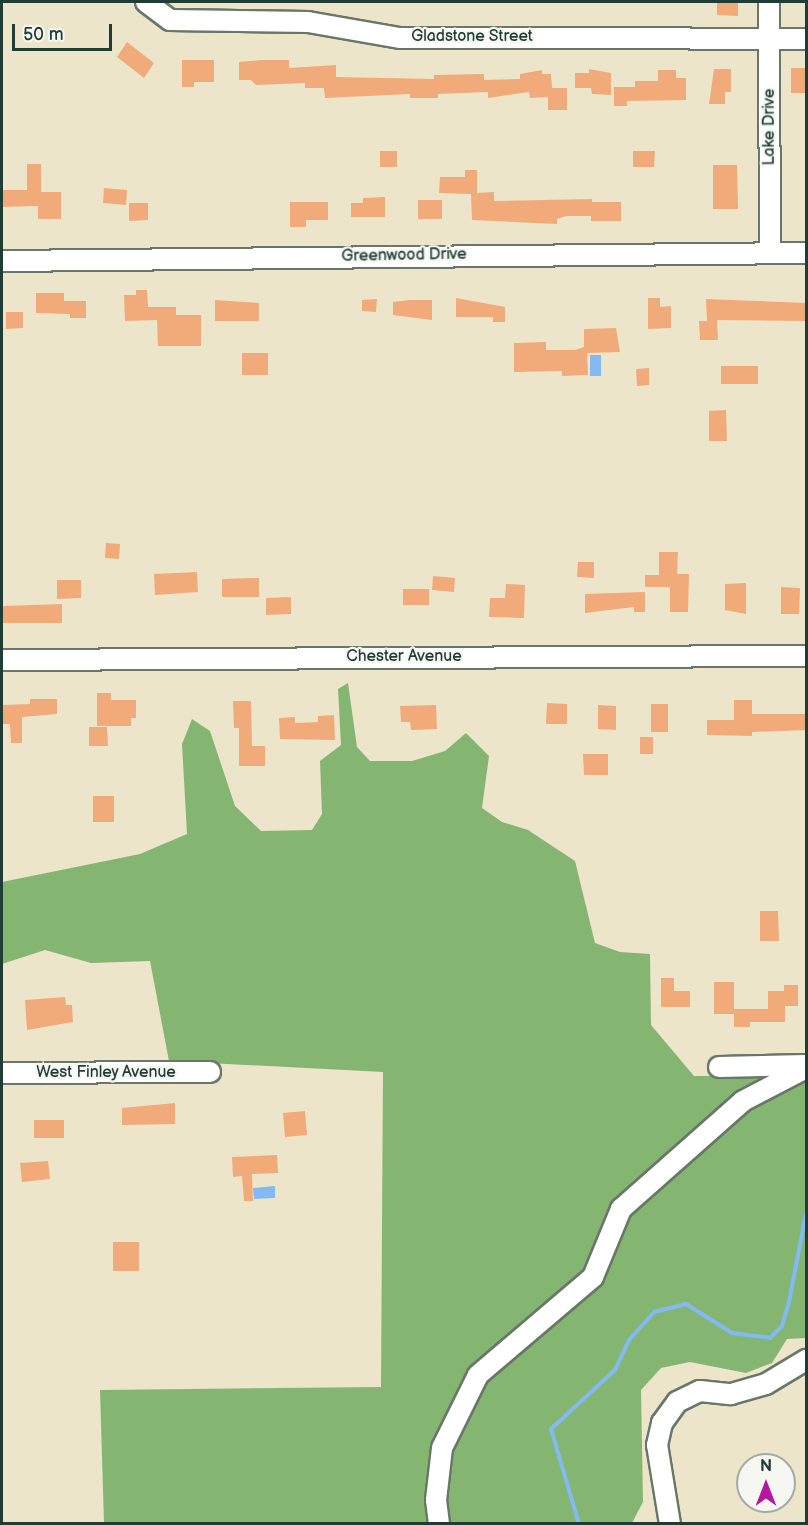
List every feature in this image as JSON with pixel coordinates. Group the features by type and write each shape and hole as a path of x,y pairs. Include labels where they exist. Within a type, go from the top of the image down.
{"street":[{"name":"Gladstone Street","path":"146,2 170,20 312,23 400,38 807,39"},
{"name":"Lake Drive","path":"769,2 770,252"},
{"name":"Greenwood Drive","path":"2,261 807,252"},
{"name":"Chester Avenue","path":"2,660 807,656"},
{"path":"719,1067 807,1067"},
{"path":"439,1524 436,1500 442,1448 478,1375 592,1277 621,1209 742,1101 807,1067"},
{"name":"West Finley Avenue","path":"2,1073 210,1072"},
{"path":"670,1524 657,1445 662,1423 677,1402 700,1391 731,1394 766,1384 807,1360"}],"green space":[{"path":"348,683 357,747 370,761 412,761 445,751 466,733 489,756 482,808 502,822 528,830 575,861 595,943 620,952 650,954 651,1025 694,1076 806,1076 806,1338 787,1339 772,1363 746,1373 690,1362 661,1368 641,1390 643,1502 632,1523 104,1523 100,1390 381,1387 383,1072 169,1061 150,961 91,963 45,950 2,964 2,882 140,854 187,834 182,744 192,719 210,731 235,806 261,831 312,830 322,814 320,761 341,745 338,689"}],"water":[{"path":"590,355 601,355 601,376 590,376"},
{"path":"275,1186 275,1198 254,1199 253,1188"}],"building":[{"path":"717,2 738,2 738,16 717,15"},
{"path":"127,42 154,63 144,78 117,57"},
{"path":"182,60 214,60 214,82 194,82 194,87 182,87"},
{"path":"289,60 289,68 336,65 336,77 434,79 434,75 484,74 484,80 520,79 520,74 542,70 542,74 551,74 552,88 567,88 567,110 548,110 548,97 530,98 529,92 488,98 488,92 438,94 438,98 410,98 410,94 325,98 324,88 305,88 305,83 256,85 251,80 239,80 239,62"},
{"path":"791,68 807,68 807,93 791,93"},
{"path":"589,69 611,73 611,95 592,94 591,88 575,88 575,73 589,73"},
{"path":"714,69 731,69 731,92 725,92 725,104 709,104"},
{"path":"658,70 676,70 676,78 686,78 686,100 627,101 627,106 614,106 614,87 635,87 635,81 658,81"},
{"path":"380,151 397,151 397,167 380,167"},
{"path":"633,151 655,151 654,167 633,167"},
{"path":"27,164 41,164 41,192 61,192 61,219 38,219 38,206 2,207 2,190 27,190"},
{"path":"713,165 737,165 738,209 713,209"},
{"path":"465,170 477,170 477,193 494,192 494,201 592,199 592,202 621,202 621,221 591,221 591,216 566,216 557,219 557,224 472,220 471,194 439,193 440,177 465,177"},
{"path":"104,188 127,190 126,205 103,203"},
{"path":"385,197 385,217 351,217 351,203 363,203 363,198"},
{"path":"418,200 442,200 442,219 418,219"},
{"path":"290,202 328,202 328,220 306,220 306,227 290,227"},
{"path":"129,203 148,203 148,220 129,221"},
{"path":"136,290 147,290 148,307 176,307 176,315 201,315 201,346 158,346 157,320 125,321 124,295 136,295"},
{"path":"36,293 64,293 64,301 86,301 86,318 70,318 70,314 36,313"},
{"path":"456,298 505,307 505,322 493,322 493,317 456,317"},
{"path":"648,298 660,298 660,307 671,306 671,328 648,329"},
{"path":"377,299 376,312 362,311 362,300"},
{"path":"706,299 807,303 807,321 717,320 718,340 700,340 699,321 707,321"},
{"path":"215,300 259,303 259,321 215,321"},
{"path":"432,300 432,320 393,315 393,302"},
{"path":"6,312 23,312 23,328 6,329"},
{"path":"616,328 620,352 587,353 588,375 562,376 562,371 514,372 514,343 546,342 546,350 575,350 584,347 584,329"},
{"path":"242,353 268,353 268,375 242,375"},
{"path":"721,366 758,366 758,384 721,384"},
{"path":"649,368 649,385 637,386 636,369"},
{"path":"726,410 727,441 709,441 709,411"},
{"path":"106,543 120,544 119,559 105,558"},
{"path":"659,552 678,552 677,574 689,574 688,612 670,612 670,587 645,587 645,575 659,575"},
{"path":"578,562 594,562 594,578 577,577"},
{"path":"197,572 198,592 155,595 154,574"},
{"path":"433,576 455,578 454,592 432,590"},
{"path":"259,578 259,597 222,597 222,579"},
{"path":"57,580 81,580 81,598 57,599"},
{"path":"746,583 746,614 725,610 725,584"},
{"path":"506,584 525,585 524,618 489,617 490,598 505,598"},
{"path":"781,587 800,588 799,614 781,614"},
{"path":"403,589 429,589 429,605 403,605"},
{"path":"645,592 645,612 634,612 634,607 585,613 585,594"},
{"path":"291,597 291,614 266,615 266,598"},
{"path":"62,604 62,623 2,623 2,606"},
{"path":"97,693 111,693 111,700 136,700 136,718 131,718 131,726 97,726"},
{"path":"30,699 57,699 57,714 22,717 22,743 11,743 10,724 2,724 2,705 30,704"},
{"path":"734,700 752,700 752,714 807,714 807,730 752,732 752,736 707,735 707,720 734,720"},
{"path":"233,701 251,701 252,746 265,746 265,766 239,766 239,728 234,728"},
{"path":"547,703 567,704 567,724 546,724"},
{"path":"651,704 668,704 668,732 651,732"},
{"path":"436,705 437,729 411,730 410,722 401,722 400,706"},
{"path":"598,705 616,706 616,730 598,729"},
{"path":"334,715 335,740 280,739 279,718 295,717 295,723 318,722 318,716"},
{"path":"89,727 107,727 108,746 89,746"},
{"path":"640,737 653,737 653,754 640,754"},
{"path":"583,754 608,754 608,775 584,775"},
{"path":"93,796 114,796 114,822 93,822"},
{"path":"760,911 778,911 779,941 760,941"},
{"path":"661,978 674,978 674,991 690,991 690,1007 661,1007"},
{"path":"714,982 734,982 734,1014 714,1014"},
{"path":"784,985 798,985 798,1006 785,1006 785,1022 750,1022 750,1027 734,1027 734,1009 768,1009 768,991 784,991"},
{"path":"65,997 66,1005 72,1005 73,1022 27,1030 25,1000"},
{"path":"175,1103 175,1124 122,1125 122,1108"},
{"path":"305,1111 307,1135 285,1137 283,1113"},
{"path":"34,1120 64,1120 64,1138 34,1138"},
{"path":"277,1155 278,1173 252,1174 253,1201 244,1201 242,1176 233,1177 232,1157"},
{"path":"48,1161 50,1179 22,1182 20,1163"},
{"path":"113,1242 139,1242 139,1271 113,1271"}],"waterway":[{"path":"579,1524 551,1429 615,1370 629,1340 654,1312 686,1304 732,1333 770,1338 782,1326 789,1302 806,1214"}]}
